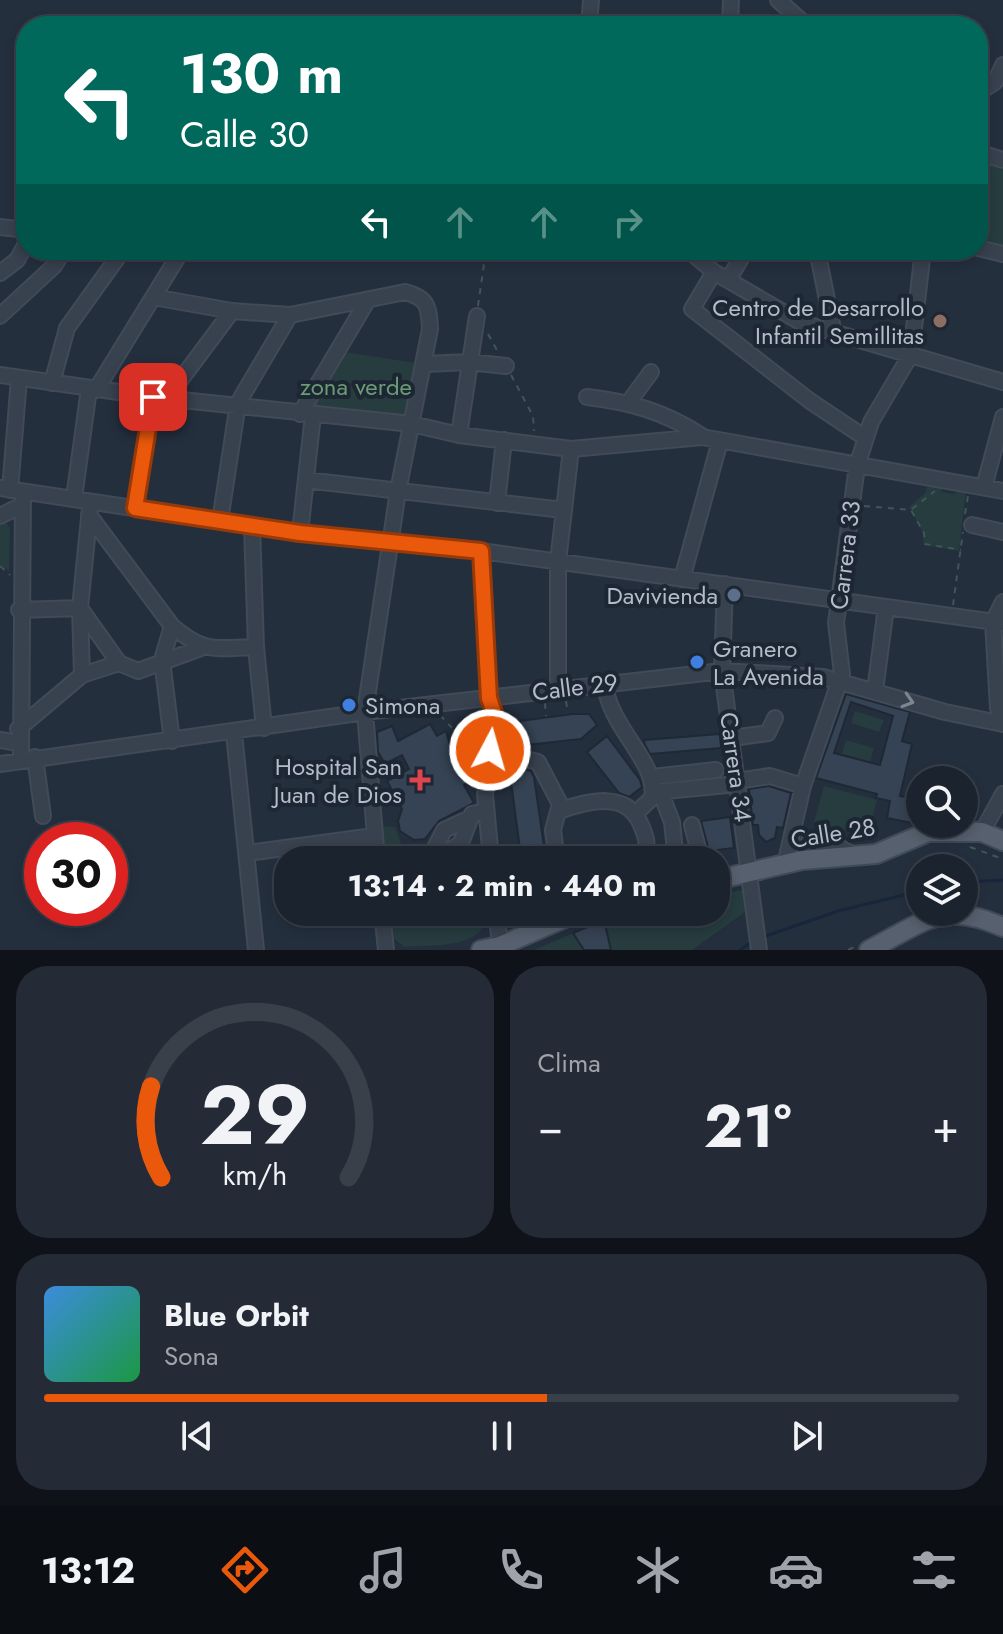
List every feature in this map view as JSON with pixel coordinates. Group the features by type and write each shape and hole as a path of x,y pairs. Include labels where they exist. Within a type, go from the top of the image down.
{"main road":[{"name":"Calle 28","path":"978,832 1003,841"},
{"name":"Calle 28","path":"730,878 793,862 876,854 914,838"},
{"path":"869,950 943,913 965,912 1003,927"},
{"path":"494,949 546,926"}],"street":[{"path":"778,0 793,16"},
{"path":"988,87 995,82 1003,65"},
{"path":"0,273 17,260"},
{"path":"0,316 58,260"},
{"path":"52,383 67,328 116,260"},
{"path":"74,498 92,389 176,260"},
{"path":"700,260 714,272 802,323 1003,382"},
{"path":"728,280 740,260"},
{"path":"819,260 834,334"},
{"name":"Carrera 33","path":"793,862 801,822 803,786 840,681 843,661 836,623 857,466 864,437 911,354 922,260"},
{"path":"714,272 692,309 810,401 864,437"},
{"path":"153,297 232,311 290,315 366,303 405,292 420,296 429,306 430,329 398,491 365,712 377,846"},
{"path":"300,533 306,480 307,414 366,303"},
{"path":"135,508 160,398 232,311"},
{"path":"220,521 238,403 290,315"},
{"path":"459,435 477,316"},
{"path":"424,364 469,362 506,366"},
{"path":"629,402 651,372"},
{"path":"0,375 160,398 238,403 307,414 412,424 459,435 571,449 702,437 1003,491"},
{"path":"19,379 13,494 19,610 18,736 28,758 43,816"},
{"path":"587,397 629,402 674,418 702,437"},
{"path":"977,485 1003,417"},
{"path":"497,503 504,440"},
{"path":"682,579 720,441"},
{"path":"562,694 558,562 571,449"},
{"path":"306,480 563,510"},
{"path":"13,494 74,498 90,508 172,626 201,648"},
{"path":"0,516 13,494"},
{"path":"90,508 135,508 300,533 481,551 998,622"},
{"path":"82,675 80,608 90,508"},
{"path":"972,525 1003,532"},
{"path":"252,526 256,647 264,728"},
{"path":"481,551 489,698 495,716 485,811 489,846"},
{"name":"Carrera 34","path":"725,584 722,671 756,909 759,950"},
{"path":"1003,602 998,622 998,708 1003,724"},
{"path":"875,691 886,607"},
{"path":"19,610 80,608"},
{"path":"80,608 119,663 138,671 201,648 256,647"},
{"path":"172,626 162,660 172,741"},
{"path":"0,740 18,736 82,675 119,663"},
{"name":"Calle 29","path":"0,764 365,712 489,698 562,694 605,683 722,671 786,672 840,681 945,712 1003,724"},
{"path":"605,683 605,699 612,715 672,822 675,846"},
{"path":"495,716 462,734 459,740 465,750 491,746 538,762 560,804 553,830 555,846"},
{"path":"732,738 768,733 775,718"},
{"path":"234,733 256,950"},
{"path":"655,787 716,770"},
{"path":"655,787 738,782 770,776 784,776 803,786"},
{"path":"636,813 649,803 655,787"},
{"path":"982,832 1003,794"},
{"path":"559,811 590,801 628,807 636,813 648,846"},
{"path":"457,846 461,843 468,819 485,811"},
{"path":"692,825 697,846"},
{"path":"247,853 274,852"},
{"path":"383,926 386,950"},
{"path":"494,949 495,926"}],"path":[{"path":"485,260 477,316 533,416 534,445"},
{"path":"951,616 961,550 977,485"},
{"path":"851,505 911,510 942,486"},
{"path":"911,510 924,533 925,544 961,550"},
{"path":"0,566 11,576"},
{"path":"562,694 568,713"},
{"path":"545,702 546,716"},
{"path":"436,712 454,730"}],"green space":[{"path":"988,159 1003,164 1003,250 988,246"},
{"name":"zona verde","path":"338,351 422,364 411,422 303,412"},
{"path":"928,485 943,487 941,492 955,494 959,489 966,490 959,551 924,545 923,533 909,507 925,493"},
{"path":"4,521 10,527 9,571 0,565 0,524"},
{"path":"855,711 884,720 879,732 851,723"},
{"path":"846,740 874,748 870,762 842,754"},
{"path":"824,786 877,800 867,836 814,822"},
{"path":"381,826 395,827 401,846 383,846"},
{"path":"742,890 745,912 730,923 730,892"},
{"path":"393,926 483,926 468,939 443,945 405,947 394,939"},
{"path":"590,926 725,926 692,950 534,950"}],"building":[{"path":"846,694 910,712 902,741 912,744 900,796 906,797 906,822 887,818 890,801 876,798 877,794 816,778","holes":["851,702 893,716 880,765 834,753"]},
{"path":"589,714 597,725 581,739 517,746 513,722"},
{"path":"430,724 437,736 446,731 450,745 473,780 464,785 474,803 439,821 425,839 414,840 400,831 398,821 402,809 387,781 409,769 402,755 385,764 378,752 377,732 392,726 398,741"},
{"path":"720,734 721,748 650,754 644,740"},
{"path":"607,736 640,780 642,787 629,797 619,793 587,752"},
{"path":"509,767 531,771 534,777 544,846 520,846"},
{"path":"769,786 791,793 783,828 777,827 775,838 766,842 759,835 758,825 753,825 749,789"},
{"path":"730,817 734,848 708,846 701,821"},
{"path":"590,926 605,926 611,950 584,950 573,933"}],"waterway":[{"path":"978,881 1003,880"},
{"path":"763,937 838,911 906,894"},
{"path":"740,950 752,942"}],"place":[{"name":"Centro de Desarrollo Infantil Semillitas","path":"940,321"},
{"name":"Davivienda","path":"734,595"},
{"name":"Granero La Avenida","path":"697,662"},
{"name":"Simona","path":"349,705"},
{"name":"Hospital San Juan de Dios","path":"420,780"}],"route":[{"path":"153,397 135,508 300,533 481,551 489,698 494,703 495,716 490,750"}]}
